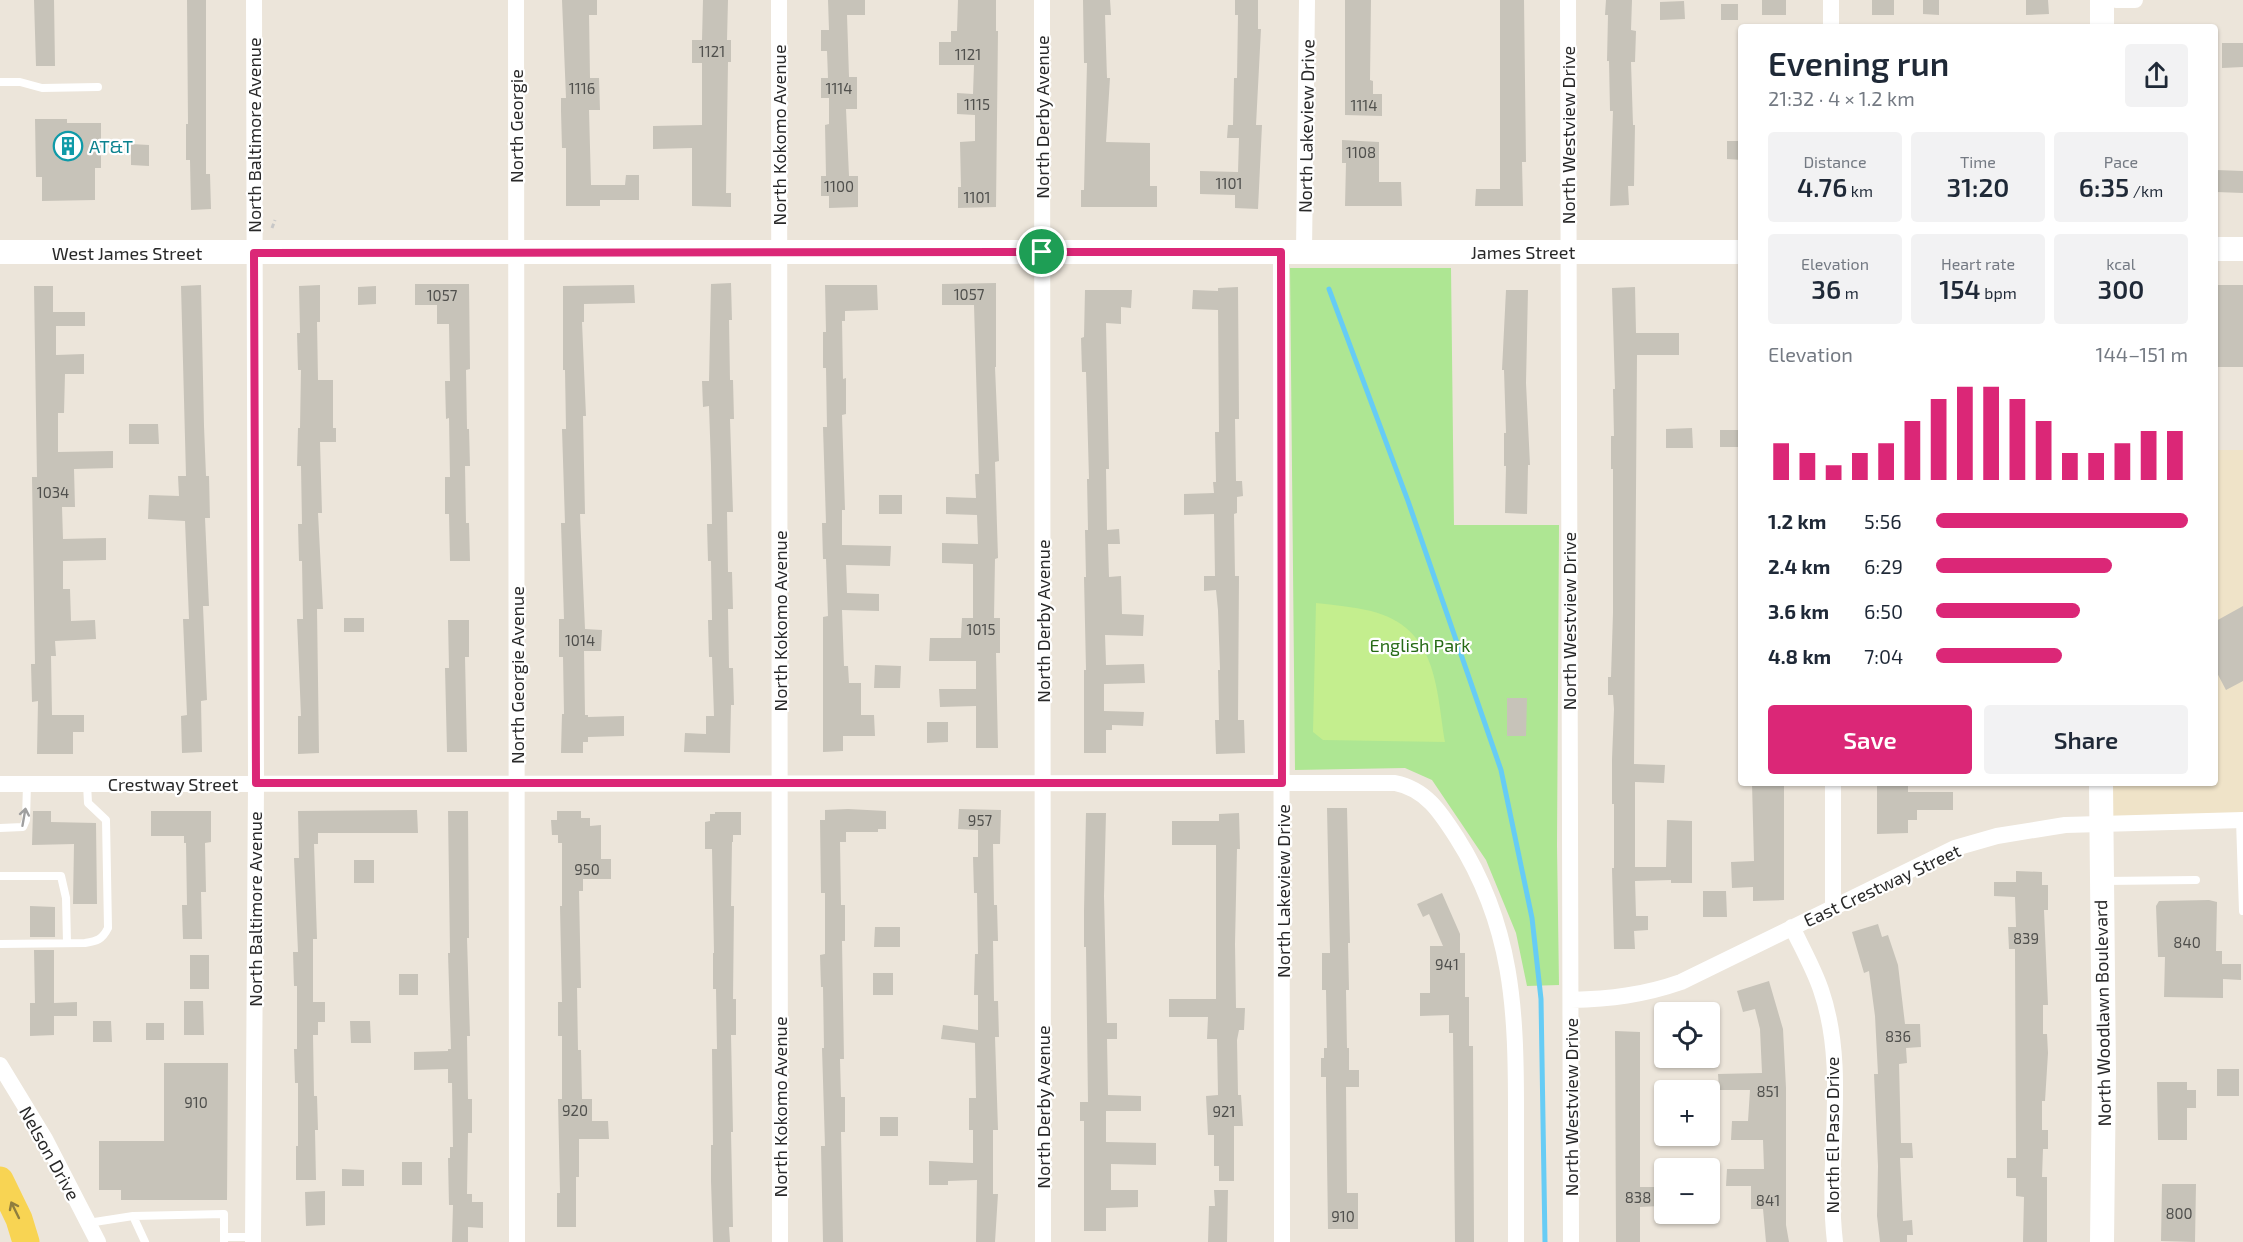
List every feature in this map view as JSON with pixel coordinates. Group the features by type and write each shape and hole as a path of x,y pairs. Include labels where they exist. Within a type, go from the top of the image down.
{"main road":[{"path":"0,1180 19,1219 25,1242"}],"street":[{"name":"North Baltimore Avenue","path":"253,1240 256,783 254,0"},
{"name":"North Georgie","path":"516,0 517,253"},
{"name":"North Kokomo Avenue","path":"779,0 780,1242"},
{"name":"North Derby Avenue","path":"1042,0 1043,1242"},
{"name":"North Lakeview Drive","path":"1282,1242 1282,783 1292,252 1307,0"},
{"name":"North Westview Drive","path":"1568,0 1571,1242"},
{"path":"1831,0 1831,24"},
{"path":"2102,0 2103,24"},
{"path":"2116,0 2135,0"},
{"path":"2218,249 2243,249"},
{"name":"West James Street","path":"0,252 779,253"},
{"name":"James Street","path":"779,253 1738,252"},
{"name":"North Georgie Avenue","path":"517,253 517,1242"},
{"name":"Crestway Street","path":"0,784 1395,783 1408,786 1421,793 1432,803 1473,863 1489,899 1503,942 1516,1034 1516,1242"},
{"path":"1833,786 1833,908"},
{"name":"North Woodlawn Boulevard","path":"2101,786 2100,881 2104,1072 2102,1242"},
{"name":"East Crestway Street","path":"1571,1000 1606,1000 1664,988 1955,848 1997,836 2032,829 2101,824 2242,820"},
{"name":"North El Paso Drive","path":"1792,927 1821,989 1831,1041 1835,1095 1832,1216 1835,1242"},
{"name":"Nelson Drive","path":"0,1065 45,1139 98,1242"}],"lane":[{"path":"0,82 20,82 42,88 98,87"},
{"path":"0,828 23,827 26,819 27,784"},
{"path":"0,944 68,943 97,941 104,937 108,928 106,820 88,803 87,784"},
{"path":"2242,820 2243,911"},
{"path":"0,876 61,876 66,898 68,943"},
{"path":"2100,881 2196,880"},
{"path":"88,1222 133,1216 224,1214 224,1239 253,1240"},
{"path":"133,1216 145,1242"}],"shaded area":[{"path":"2218,450 2243,450 2243,820 2101,824 2101,786 2218,786"}],"green space":[{"name":"English Park","path":"1290,268 1451,268 1454,525 1559,525 1557,846 1559,985 1527,986 1516,933 1486,860 1432,780 1405,768 1295,770"},
{"path":"1316,603 1371,611 1393,619 1409,631 1421,645 1435,680 1445,742 1323,740 1313,732"}],"building":[{"path":"34,0 54,0 55,66 36,66"},
{"path":"187,0 206,0 206,174 210,174 211,209 191,210 190,160 186,160"},
{"path":"562,0 597,0 597,15 589,15 590,78 599,78 600,110 589,110 591,185 625,185 626,175 639,175 639,200 600,200 600,206 566,206 566,148 562,148 561,111 561,98 566,98"},
{"path":"703,0 728,0 727,40 731,40 731,62 728,62 726,193 731,193 731,207 692,206 692,148 653,149 653,126 702,125 702,63 692,63 692,40 702,40"},
{"path":"828,0 865,0 865,15 847,15 849,77 857,77 857,109 846,109 849,176 858,176 858,207 829,208 829,196 821,196 821,176 826,176 825,125 829,124 829,98 821,98 821,78 828,78 827,51 821,51 821,30 829,30"},
{"path":"958,0 996,0 996,31 998,31 996,207 958,208 958,187 961,187 960,142 975,141 975,115 957,114 957,93 973,94 974,65 939,65 939,42 951,42 951,31 957,31"},
{"path":"1083,0 1110,0 1111,15 1105,15 1107,78 1110,78 1106,142 1150,143 1150,186 1157,186 1157,207 1081,207 1081,190 1084,190 1087,63 1084,63"},
{"path":"1235,0 1258,0 1258,29 1261,29 1256,125 1262,125 1258,209 1235,208 1235,195 1200,194 1200,171 1238,172 1239,138 1227,138 1228,125 1233,125 1234,78 1237,78 1238,15 1235,15"},
{"path":"1345,0 1371,0 1370,80 1373,81 1373,94 1382,94 1382,116 1345,115"},
{"path":"1500,0 1524,0 1526,162 1522,162 1523,206 1475,206 1476,189 1500,189"},
{"path":"1606,0 1632,0 1631,30 1636,31 1635,62 1631,62 1633,125 1635,125 1634,186 1628,186 1629,205 1610,206 1613,111 1610,111"},
{"path":"1762,0 1786,0 1786,15 1762,15"},
{"path":"1872,0 1894,0 1894,15 1872,15"},
{"path":"1923,0 1939,0 1939,15 1923,14"},
{"path":"2026,0 2048,0 2049,14 2026,15"},
{"path":"1684,1 1685,19 1660,20 1660,2"},
{"path":"1721,4 1738,4 1738,20 1721,20"},
{"path":"2222,43 2243,43 2243,67 2222,68"},
{"name":"AT&T","path":"35,119 67,119 67,123 101,123 101,168 95,168 95,200 42,201 42,177 36,177"},
{"path":"1342,140 1379,142 1379,182 1401,182 1402,206 1345,206 1346,163 1342,163"},
{"path":"1727,141 1738,141 1738,160 1727,159"},
{"path":"131,144 149,145 149,166 131,165"},
{"path":"2218,170 2243,171 2243,193 2218,192"},
{"path":"731,283 732,320 729,320 730,380 733,380 734,419 730,419 733,512 727,512 728,572 732,572 733,609 728,609 729,668 733,668 734,705 731,705 730,753 684,752 685,733 706,734 706,716 714,716 708,620 712,620 711,561 708,561 707,524 712,524 709,406 703,407 702,381 709,381 711,284"},
{"path":"996,283 995,367 999,461 995,462 998,558 995,559 994,618 1000,618 1000,653 996,653 998,748 976,748 976,706 940,707 939,689 976,689 976,661 929,661 930,638 961,638 962,618 973,618 973,564 942,563 942,543 978,544 977,515 946,514 946,497 976,498 975,474 979,474 974,305 942,305 942,284"},
{"path":"415,284 469,284 470,369 466,370 470,466 465,466 466,523 469,523 470,561 450,561 449,514 445,514 445,477 450,477 449,418 446,419 445,381 450,381 449,324 437,324 437,305 415,305"},
{"path":"201,285 204,426 210,518 205,518 209,606 203,606 207,700 201,701 202,752 182,753 181,716 187,715 183,619 189,619 185,521 148,519 149,495 179,496 178,476 186,476 181,286"},
{"path":"320,285 320,322 317,322 318,380 333,380 333,428 336,428 336,442 320,442 322,513 318,513 323,609 317,609 319,753 298,754 298,716 301,716 297,619 303,619 302,561 299,561 298,524 302,524 301,466 297,466 301,370 298,370 297,333 300,333 299,286"},
{"path":"634,285 635,303 584,304 584,322 582,322 586,416 583,416 585,514 580,514 585,629 602,630 601,651 584,651 585,715 588,717 624,716 624,736 588,737 588,742 583,742 583,753 561,753 562,714 564,714 563,657 559,657 559,619 564,619 561,523 565,523 562,429 566,429 563,286"},
{"path":"825,285 877,285 878,310 845,311 845,321 842,321 846,414 842,415 845,510 842,510 842,545 891,546 890,566 846,565 847,593 879,594 879,611 842,610 844,666 848,666 849,683 861,683 861,715 874,715 875,736 843,736 843,751 823,752 823,617 828,616 822,523 826,523 823,427 827,427 826,368 823,368 823,332 826,332"},
{"path":"2218,285 2243,285 2243,367 2218,367"},
{"path":"34,286 53,286 53,312 85,312 85,326 56,326 56,355 84,354 84,374 65,374 64,413 58,413 58,452 113,451 113,468 74,469 75,507 62,507 63,539 106,538 106,560 63,561 63,589 70,589 71,621 95,620 96,639 55,641 56,656 51,656 52,715 84,715 84,732 73,732 73,754 37,754 38,701 32,702 31,664 35,664 32,477 37,477"},
{"path":"376,286 376,304 358,305 358,287"},
{"path":"1238,287 1239,419 1235,419 1236,481 1242,481 1243,496 1237,497 1237,513 1234,514 1235,576 1239,576 1238,720 1244,720 1245,753 1216,754 1215,720 1219,720 1218,670 1220,670 1218,610 1216,590 1204,591 1204,576 1215,576 1214,514 1184,515 1184,494 1214,493 1213,482 1216,482 1215,432 1219,432 1218,310 1192,309 1193,290 1218,291 1218,288"},
{"path":"1635,287 1636,333 1679,333 1679,355 1637,355 1634,764 1665,765 1664,783 1635,782 1635,867 1666,867 1667,820 1692,821 1692,883 1671,883 1671,880 1635,881 1636,916 1648,916 1648,930 1634,931 1635,949 1614,949 1612,759 1614,709 1613,695 1608,695 1608,677 1611,677 1613,613 1611,436 1614,436 1613,389 1615,389 1612,288"},
{"path":"1085,290 1132,290 1131,308 1121,307 1121,324 1106,323 1109,469 1106,469 1107,530 1119,529 1120,544 1108,544 1109,577 1121,576 1122,614 1144,615 1143,636 1105,635 1106,665 1144,664 1145,683 1104,684 1104,711 1144,712 1143,726 1112,725 1112,730 1106,730 1106,753 1084,753 1084,670 1086,670 1084,577 1086,577 1085,530 1088,530 1087,479 1089,479 1086,372 1082,372 1081,338 1084,337"},
{"path":"1506,290 1528,290 1526,383 1530,465 1528,465 1527,514 1505,513 1504,433 1506,433 1504,370 1502,370"},
{"path":"129,424 158,424 159,444 129,444"},
{"path":"1692,428 1693,448 1666,448 1666,429"},
{"path":"1720,430 1738,430 1738,447 1720,447"},
{"path":"879,495 902,495 902,514 879,514"},
{"path":"2243,606 2243,681 2226,690 2218,675 2218,620"},
{"path":"344,618 364,618 364,632 344,632"},
{"path":"448,620 469,620 469,657 465,657 467,752 447,752 445,668 449,668"},
{"path":"875,665 901,666 900,688 874,688"},
{"path":"1507,698 1527,698 1526,736 1507,736"},
{"path":"927,722 948,722 948,742 927,743"},
{"path":"1752,786 1784,786 1784,900 1753,901 1753,887 1732,888 1731,862 1754,861"},
{"path":"1877,786 1908,786 1908,792 1953,792 1953,810 1917,810 1917,820 1908,820 1908,833 1877,834"},
{"path":"1327,808 1347,808 1350,943 1348,943 1349,990 1346,990 1347,1048 1349,1048 1349,1070 1359,1070 1359,1087 1346,1087 1347,1193 1358,1193 1358,1229 1328,1229 1326,1077 1321,1077 1321,1058 1324,1058 1324,1048 1327,1048 1326,990 1322,990 1322,953 1330,953"},
{"path":"959,809 1001,810 1000,844 993,844 994,905 997,905 998,941 993,941 994,1001 998,1001 999,1037 995,1037 998,1130 993,1130 993,1194 998,1194 995,1242 976,1242 977,1180 948,1181 948,1185 929,1185 929,1161 973,1163 973,1130 969,1130 969,1098 976,1098 975,1043 941,1039 943,1025 978,1030 978,995 974,995 975,954 978,954 977,893 974,893 973,857 978,857 978,830 958,829"},
{"path":"417,810 418,833 318,833 318,844 314,844 317,939 313,939 313,1002 325,1002 325,1022 318,1022 318,1035 313,1035 314,1096 317,1096 318,1130 315,1130 316,1180 296,1180 298,1083 295,1083 294,1049 297,1049 297,986 294,986 293,952 298,952 294,858 299,858 298,811"},
{"path":"825,810 886,811 886,829 878,829 878,832 846,832 846,842 840,842 841,905 845,905 845,941 842,941 844,1059 840,1059 841,1097 845,1097 845,1132 841,1132 843,1242 823,1242 821,1146 825,1146 822,1048 824,1048 820,955 825,954 825,893 821,893 820,820 825,820"},
{"path":"33,811 51,811 51,822 96,823 97,904 73,904 74,844 32,845"},
{"path":"151,811 211,811 211,842 205,843 206,892 201,892 202,939 183,939 182,905 187,905 184,836 151,836"},
{"path":"448,811 468,811 469,938 467,938 470,1036 467,1036 468,1099 472,1099 472,1133 468,1133 467,1194 472,1194 472,1202 483,1202 483,1228 468,1227 468,1242 452,1242 453,1205 449,1205 448,1158 450,1158 450,1147 453,1147 452,1083 448,1083 448,1069 414,1070 414,1052 451,1049"},
{"path":"557,811 581,811 581,818 590,818 590,826 601,825 601,859 611,859 611,879 583,879 583,891 579,891 581,988 577,988 582,1099 592,1099 592,1121 608,1121 609,1139 579,1139 576,1227 557,1227 557,1193 560,1193 558,1099 562,1099 562,1036 558,1036 558,1002 562,1002 560,906 562,906 562,843 558,843 558,835 552,835 551,820 557,820"},
{"path":"715,812 741,812 741,835 733,835 732,842 731,906 734,906 733,999 736,999 736,1035 731,1035 733,1227 729,1227 730,1242 713,1242 712,1049 717,1049 716,989 713,989 712,849 705,849 705,822 710,821 710,814 715,814"},
{"path":"1086,813 1106,813 1104,896 1107,1023 1117,1023 1117,1039 1107,1039 1108,1095 1141,1096 1141,1111 1106,1111 1106,1142 1156,1143 1156,1165 1111,1164 1111,1190 1138,1190 1138,1207 1106,1208 1106,1231 1084,1231 1084,1121 1080,1121 1080,1102 1088,1102 1086,947 1084,947"},
{"path":"1239,813 1240,849 1237,849 1235,944 1236,1008 1245,1008 1244,1030 1239,1030 1237,1040 1238,1095 1241,1095 1243,1126 1234,1126 1234,1181 1219,1181 1219,1166 1214,1166 1214,1135 1208,1135 1206,1096 1218,1095 1217,1039 1207,1039 1208,1017 1169,1017 1169,999 1216,999 1216,845 1172,845 1172,821 1219,821 1219,814"},
{"path":"354,860 374,860 374,883 354,883"},
{"path":"2016,871 2042,872 2042,885 2048,885 2048,910 2044,910 2048,1005 2043,1005 2043,1034 2047,1034 2048,1053 2045,1101 2042,1101 2042,1130 2048,1130 2048,1149 2043,1149 2042,1177 2047,1177 2047,1242 2023,1242 2024,1197 2016,1196 2016,1178 2007,1178 2007,1158 2016,1158 2015,949 2009,949 2008,927 2016,927 2015,897 1994,896 1994,882 2016,882"},
{"path":"1703,891 1726,891 1727,917 1703,917"},
{"path":"1442,893 1460,934 1460,953 1465,953 1465,997 1469,997 1469,1046 1473,1046 1474,1242 1455,1242 1453,1033 1449,1033 1449,1015 1420,1016 1420,993 1430,993 1430,946 1443,946 1429,914 1423,917 1417,904"},
{"path":"2209,900 2217,902 2216,951 2222,951 2222,964 2241,964 2241,980 2223,979 2223,998 2164,997 2165,957 2158,957 2156,906 2159,901"},
{"path":"30,906 55,907 55,937 30,937"},
{"path":"1878,924 1882,937 1888,935 1898,965 1905,1024 1920,1024 1921,1047 1906,1048 1907,1063 1899,1064 1901,1143 1912,1143 1913,1158 1900,1158 1903,1221 1912,1220 1913,1235 1907,1235 1907,1242 1880,1242 1877,1216 1878,1166 1874,1074 1878,1074 1875,1016 1869,971 1864,973 1852,932"},
{"path":"875,927 900,927 900,947 874,947"},
{"path":"34,950 54,950 54,1003 77,1002 77,1016 54,1016 54,1035 30,1036 30,1003 35,1003"},
{"path":"190,955 209,955 209,989 190,989"},
{"path":"873,973 893,973 893,995 873,995"},
{"path":"399,974 418,974 418,995 399,995"},
{"path":"1769,981 1783,1029 1786,1088 1786,1225 1789,1242 1766,1242 1763,1209 1751,1209 1751,1186 1726,1186 1727,1169 1764,1169 1763,1140 1731,1140 1732,1121 1748,1121 1750,1090 1720,1090 1718,1080 1718,1074 1762,1073 1760,1029 1755,1009 1743,1012 1737,991"},
{"path":"184,1001 203,1001 204,1035 184,1035"},
{"path":"93,1021 111,1021 112,1042 93,1042"},
{"path":"350,1021 370,1021 371,1043 351,1043"},
{"path":"146,1023 164,1023 164,1040 146,1040"},
{"path":"1615,1031 1640,1032 1640,1187 1654,1187 1654,1206 1640,1207 1640,1242 1616,1242"},
{"path":"164,1063 228,1063 227,1200 121,1200 121,1190 99,1190 99,1141 164,1141"},
{"path":"2217,1069 2239,1069 2239,1096 2217,1096"},
{"path":"2157,1082 2187,1082 2187,1090 2196,1090 2196,1108 2187,1108 2187,1140 2158,1140"},
{"path":"880,1117 898,1117 898,1136 880,1136"},
{"path":"402,1162 422,1162 422,1185 402,1185"},
{"path":"342,1169 364,1170 364,1186 342,1186"},
{"path":"2162,1184 2196,1184 2195,1242 2161,1241"},
{"path":"1214,1190 1228,1190 1227,1242 1208,1242 1209,1206 1215,1206"},
{"path":"325,1191 325,1225 306,1226 305,1192"}],"waterway":[{"path":"1329,289 1408,501 1501,770 1532,918 1541,999 1545,1242"}],"place":[{"name":"AT&T","path":"68,146"}],"route":[{"path":"1042,252 1281,252 1282,783 256,783 254,253 1042,252"}]}
